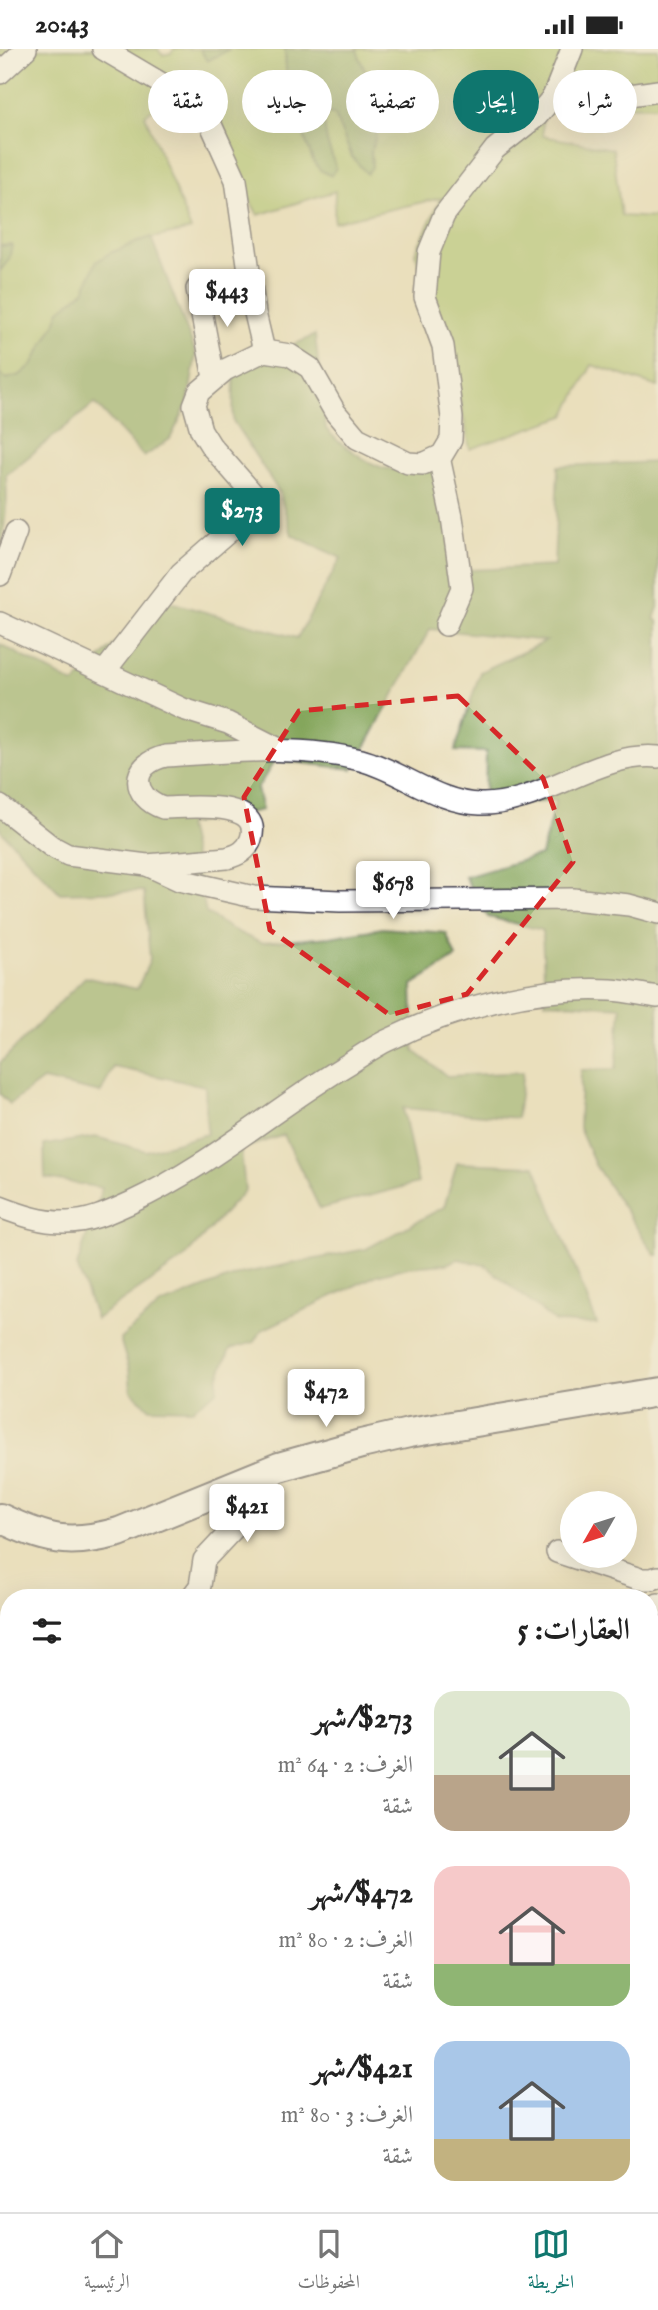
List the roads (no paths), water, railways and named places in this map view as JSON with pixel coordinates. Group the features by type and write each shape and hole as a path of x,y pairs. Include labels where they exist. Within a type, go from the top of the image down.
{"main road":[{"path":"0,1518 45,1537 70,1540 95,1538 119,1532 279,1467 409,1433 658,1392"}],"street":[{"path":"0,73 26,49"},
{"path":"103,49 196,104 208,118 236,180 255,313 264,352"},
{"path":"564,70 572,49"},
{"path":"637,94 658,91"},
{"path":"105,671 181,573 248,515 255,505 254,495 211,446 195,416 194,405 199,392 225,370 264,352 290,355 310,368 335,412 357,438 408,463 424,464 439,457 451,440 452,418 443,346 425,297 429,252 444,215 495,149 537,116 553,97"},
{"path":"197,289 214,378"},
{"path":"439,457 452,517 462,588 446,625"},
{"path":"0,575 16,532"},
{"path":"0,623 183,709 228,723 281,750"},
{"path":"0,806 51,846 68,855 147,865 239,855 248,847 252,837 250,824 241,812 229,809 163,808 153,804 145,796 138,782 139,773 155,758 281,750 360,760 452,800 495,804 541,792 619,761 658,757"},
{"path":"147,865 189,883 254,897 340,901 573,899 629,905 658,913"},
{"path":"0,1207 32,1219 66,1223 97,1218 155,1191 324,1078 385,1041 448,1016 504,999 553,991 612,990 658,997"},
{"path":"198,1589 204,1560 247,1514 250,1500 279,1467"},
{"path":"557,1552 640,1579 652,1580 658,1577"}]}
